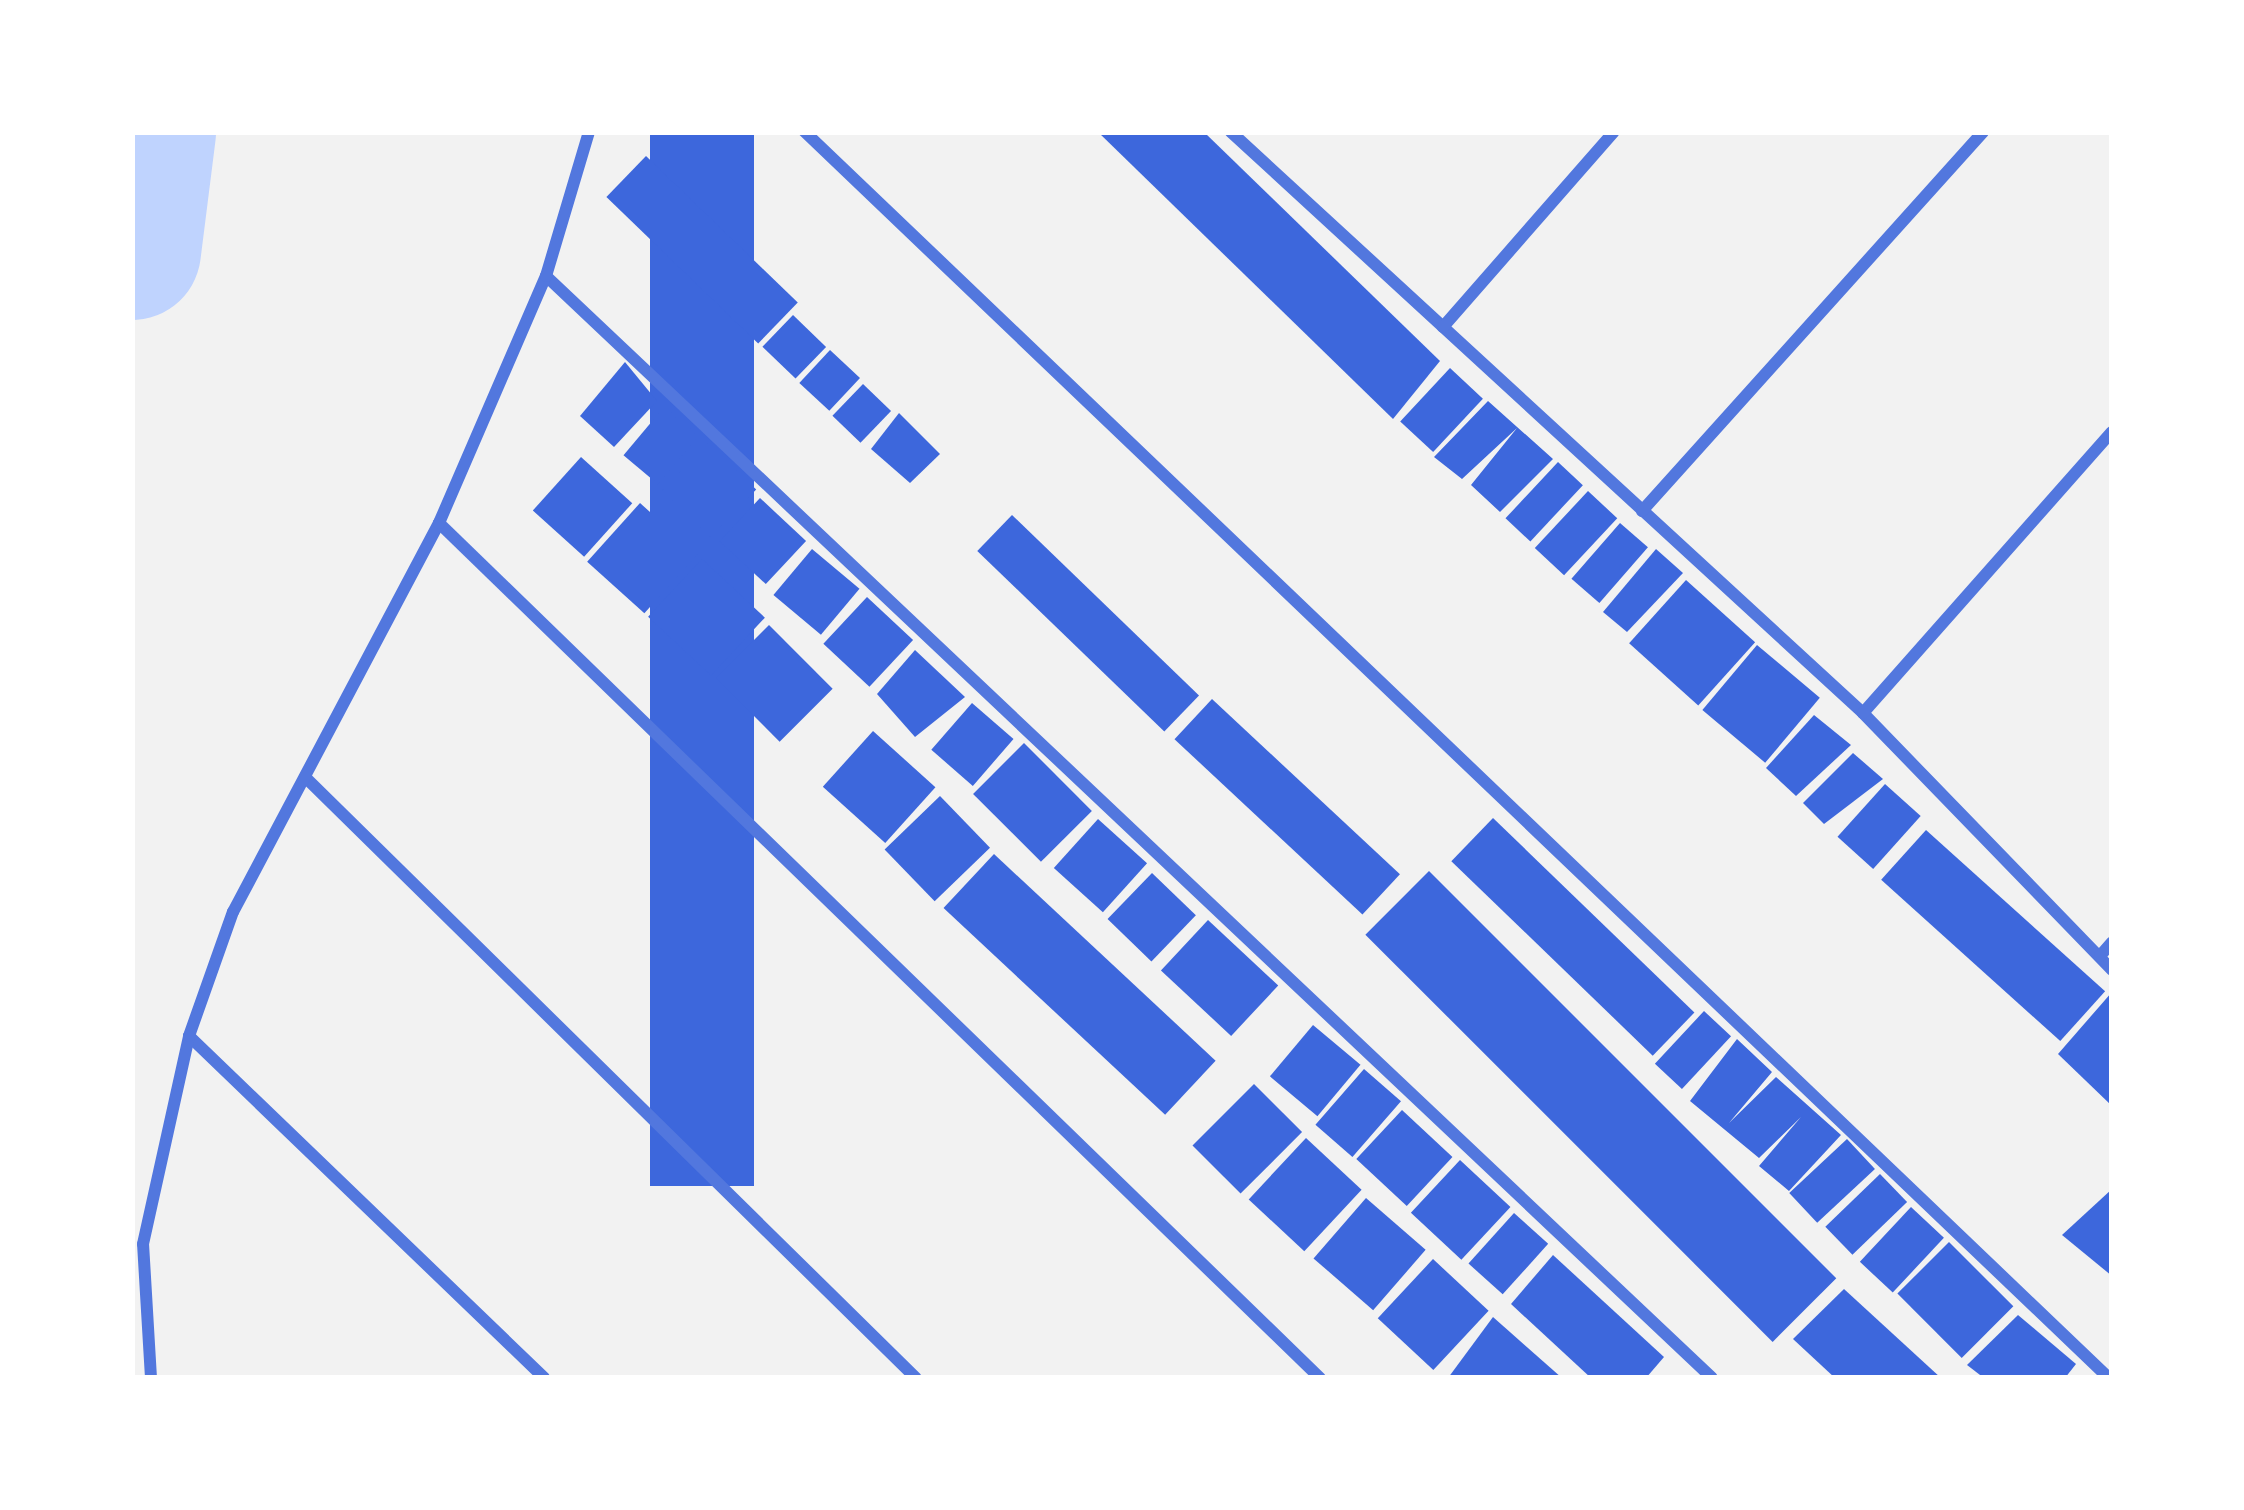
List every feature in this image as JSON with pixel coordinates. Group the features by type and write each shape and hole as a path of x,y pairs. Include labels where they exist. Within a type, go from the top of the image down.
{"street":[{"path":"151,1378 143,1244 189,1036 233,912 439,523 546,276 589,132"},
{"path":"805,132 2109,1378"},
{"path":"1443,327 1615,132"},
{"path":"1642,511 1983,132"},
{"path":"1239,135 1863,713 2112,970"},
{"path":"546,276 1712,1378"},
{"path":"1863,713 2112,432"},
{"path":"439,523 1319,1378"},
{"path":"305,777 916,1378"},
{"path":"2099,956 2112,942"},
{"path":"189,1036 544,1378"}],"building":[{"path":"650,132 754,132 754,1186 650,1186"},
{"path":"1098,132 1204,132 1440,361 1393,419"},
{"path":"646,156 798,303 758,344 606,197"},
{"path":"793,315 826,347 796,379 762,347"},
{"path":"830,350 860,378 829,411 799,383"},
{"path":"625,362 657,401 614,447 580,416"},
{"path":"1450,368 1483,399 1433,452 1400,421"},
{"path":"863,384 891,411 860,443 832,416"},
{"path":"1488,401 1553,459 1500,512 1471,485 1517,428 1462,479 1434,457"},
{"path":"664,407 698,436 658,484 624,455"},
{"path":"899,413 940,454 910,483 871,449"},
{"path":"708,443 756,490 710,537 662,490"},
{"path":"581,457 632,503 584,557 533,511"},
{"path":"1558,462 1583,485 1530,542 1505,518"},
{"path":"1588,491 1617,518 1564,575 1535,548"},
{"path":"760,498 806,541 766,584 720,541"},
{"path":"640,503 697,555 644,613 587,562"},
{"path":"1012,515 1199,696 1164,732 977,551"},
{"path":"1620,523 1648,547 1599,603 1571,579"},
{"path":"812,549 859,589 821,635 773,595"},
{"path":"1656,549 1683,573 1627,632 1603,612"},
{"path":"702,559 765,618 711,675 648,617"},
{"path":"1686,580 1755,642 1698,705 1629,643"},
{"path":"867,597 913,640 869,687 823,644"},
{"path":"769,625 833,689 780,742 716,678"},
{"path":"1757,645 1820,698 1765,763 1702,710"},
{"path":"915,650 965,697 915,737 877,694"},
{"path":"1212,699 1400,874 1362,914 1174,739"},
{"path":"972,703 1014,739 973,786 931,750"},
{"path":"1814,715 1851,745 1796,796 1766,768"},
{"path":"873,731 935,787 885,843 823,787"},
{"path":"1024,743 1092,811 1041,862 973,794"},
{"path":"1853,753 1883,779 1824,824 1803,803"},
{"path":"1885,784 1921,816 1873,869 1837,837"},
{"path":"940,796 990,848 935,901 885,849"},
{"path":"1493,818 1694,1013 1653,1056 1451,861"},
{"path":"1098,819 1147,863 1103,912 1054,868"},
{"path":"1926,830 2105,991 2060,1041 1881,880"},
{"path":"994,854 1216,1061 1165,1115 944,908"},
{"path":"1429,871 1836,1278 1773,1342 1365,935"},
{"path":"1152,873 1196,915 1151,961 1108,919"},
{"path":"1208,920 1278,985 1231,1036 1161,970"},
{"path":"2112,992 2112,1106 2058,1054"},
{"path":"1704,1011 1731,1036 1682,1089 1655,1064"},
{"path":"1313,1025 1360,1065 1317,1116 1270,1076"},
{"path":"1737,1039 1772,1072 1729,1123 1776,1077 1841,1135 1789,1191 1759,1166 1801,1117 1759,1158 1690,1101"},
{"path":"1364,1069 1401,1101 1352,1157 1315,1125"},
{"path":"1254,1084 1302,1132 1241,1194 1192,1146"},
{"path":"1402,1110 1452,1157 1407,1206 1356,1159"},
{"path":"1306,1138 1362,1190 1304,1251 1249,1199"},
{"path":"1847,1139 1875,1169 1817,1223 1789,1193"},
{"path":"1460,1160 1510,1207 1461,1260 1411,1213"},
{"path":"1880,1174 1907,1202 1852,1255 1825,1227"},
{"path":"2112,1189 2112,1276 2062,1235"},
{"path":"1366,1198 1426,1250 1373,1310 1314,1258"},
{"path":"1911,1207 1944,1238 1893,1293 1860,1262"},
{"path":"1514,1213 1548,1244 1503,1294 1468,1264"},
{"path":"1949,1242 2013,1306 1962,1358 1897,1294"},
{"path":"1553,1255 1664,1357 1646,1378 1591,1378 1511,1304"},
{"path":"1433,1259 1489,1311 1433,1370 1378,1318"},
{"path":"1844,1289 1941,1378 1835,1378 1793,1339"},
{"path":"2018,1315 2076,1364 2065,1378 1984,1378 1967,1365"},
{"path":"1493,1317 1562,1378 1448,1378"}],"waterway":[{"path":"132,251 147,132"}]}
